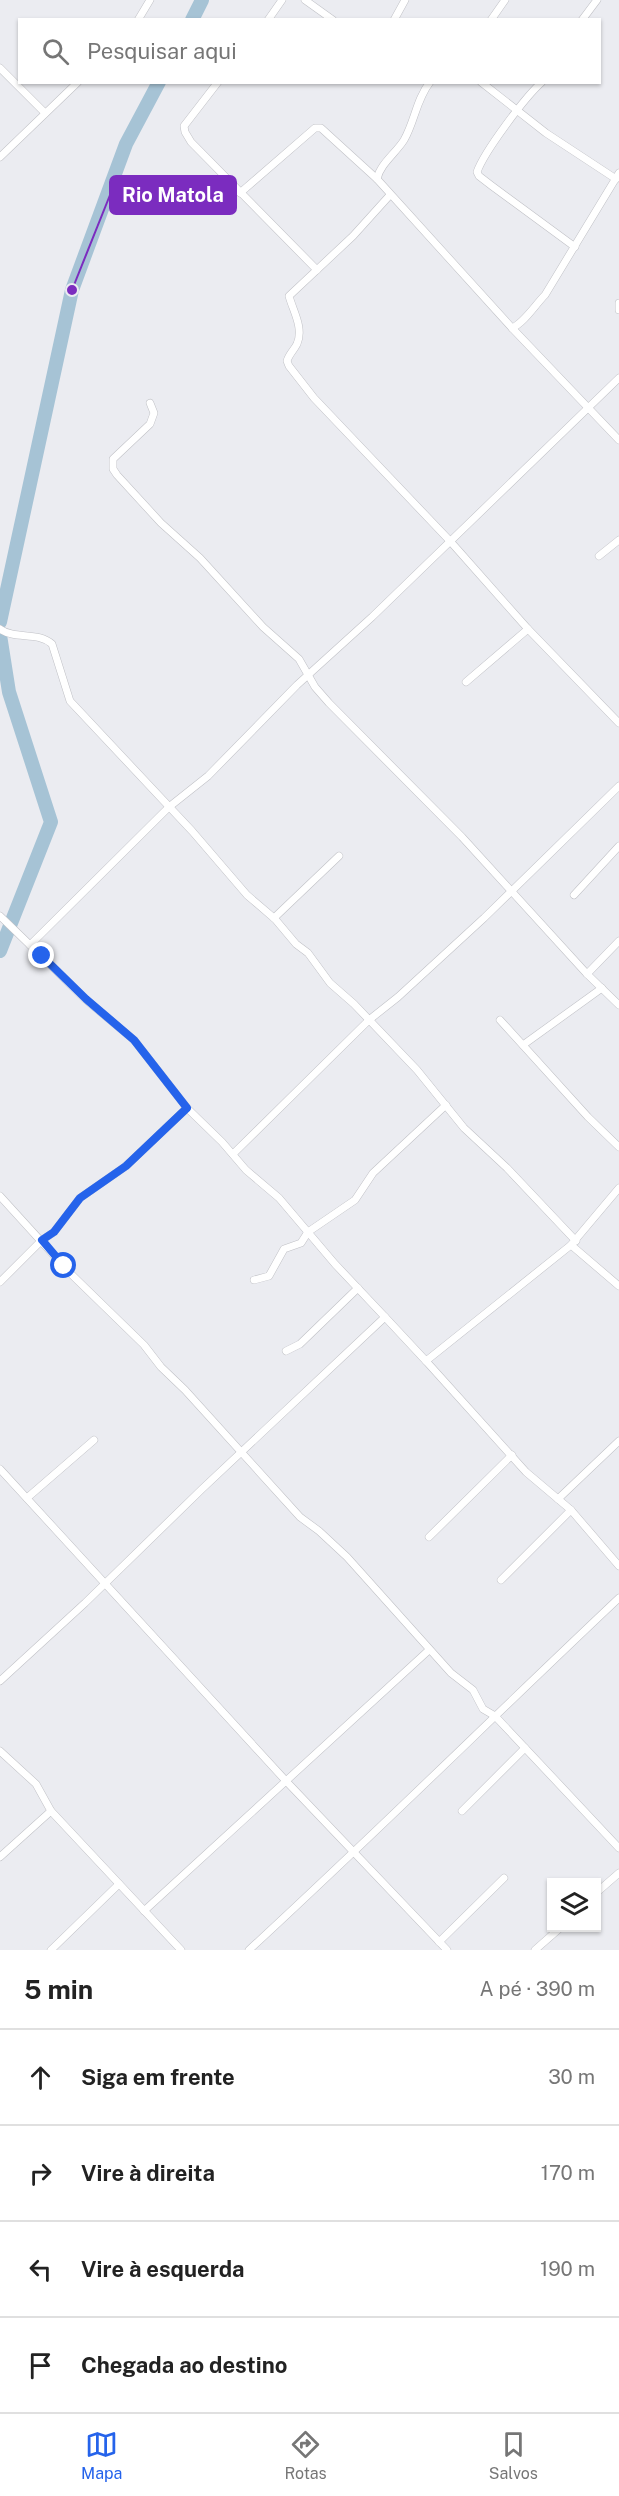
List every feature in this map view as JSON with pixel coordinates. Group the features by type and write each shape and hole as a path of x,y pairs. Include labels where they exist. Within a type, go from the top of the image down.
{"street":[{"path":"139,18 150,0"},
{"path":"269,18 282,0"},
{"path":"306,0 330,18"},
{"path":"395,18 405,0"},
{"path":"492,18 505,0"},
{"path":"584,18 597,0"},
{"path":"0,68 45,113"},
{"path":"0,157 76,84"},
{"path":"216,84 184,126 184,132 191,142 317,270"},
{"path":"377,179 410,129 421,95 429,84"},
{"path":"484,84 546,133 617,176 546,295 516,326"},
{"path":"540,84 518,110 479,166 478,175 575,248"},
{"path":"240,192 315,128 321,128 377,179 516,326 520,336 619,440"},
{"path":"390,195 289,296 298,323 297,343 287,361 289,366 314,398 450,541 528,629 616,714 619,723"},
{"path":"619,303 619,310"},
{"path":"30,945 169,807 208,776 308,675 372,617 619,378"},
{"path":"150,403 154,413 150,424 113,459 113,469 161,523 200,558 263,627 299,659 329,703 438,813 587,974 619,1005"},
{"path":"599,556 619,540"},
{"path":"0,629 17,636 44,639 52,644 70,701 247,895 274,918 296,944 308,953 330,983 417,1070 464,1128 569,1231 574,1243 619,1286"},
{"path":"466,682 528,629"},
{"path":"233,1154 369,1020 398,997 619,786"},
{"path":"573,894 619,846"},
{"path":"274,918 339,856"},
{"path":"0,916 86,999 134,1040 187,1108 246,1170 279,1197 358,1288 526,1472 571,1510 619,1566"},
{"path":"587,974 619,941"},
{"path":"523,1045 602,988"},
{"path":"500,1020 588,1117 619,1147"},
{"path":"254,1280 269,1276 284,1250 301,1243 308,1232 358,1197 373,1173 446,1105"},
{"path":"0,1282 42,1240 54,1232 80,1198 126,1166 187,1108"},
{"path":"426,1361 574,1243 619,1188"},
{"path":"0,1196 70,1273 144,1345 161,1367 300,1517 347,1557 429,1650 451,1673 473,1690 483,1709 495,1716 619,1848"},
{"path":"569,1231 582,1233"},
{"path":"286,1351 300,1344 358,1288"},
{"path":"0,1681 385,1317"},
{"path":"27,1498 94,1440"},
{"path":"558,1499 619,1441"},
{"path":"429,1536 512,1455"},
{"path":"0,1469 286,1781 447,1950"},
{"path":"501,1580 571,1510"},
{"path":"249,1950 354,1853 438,1773 464,1744 619,1598"},
{"path":"144,1911 429,1650"},
{"path":"462,1811 525,1748"},
{"path":"0,1751 36,1784 51,1811 181,1950"},
{"path":"0,1857 51,1811"},
{"path":"601,1889 619,1873"},
{"path":"439,1942 504,1878"},
{"path":"51,1950 119,1884"},
{"path":"535,1950 555,1932"}],"waterway":[{"path":"193,18 202,0"},
{"path":"0,622 72,290 126,144 158,84"},
{"path":"0,635 9,692 51,822 0,951"}],"place":[{"name":"Rio Matola","path":"72,290"}],"route":[{"path":"42,956 86,999 134,1040 187,1108 126,1166 80,1198 54,1232 42,1240 64,1266"}]}
